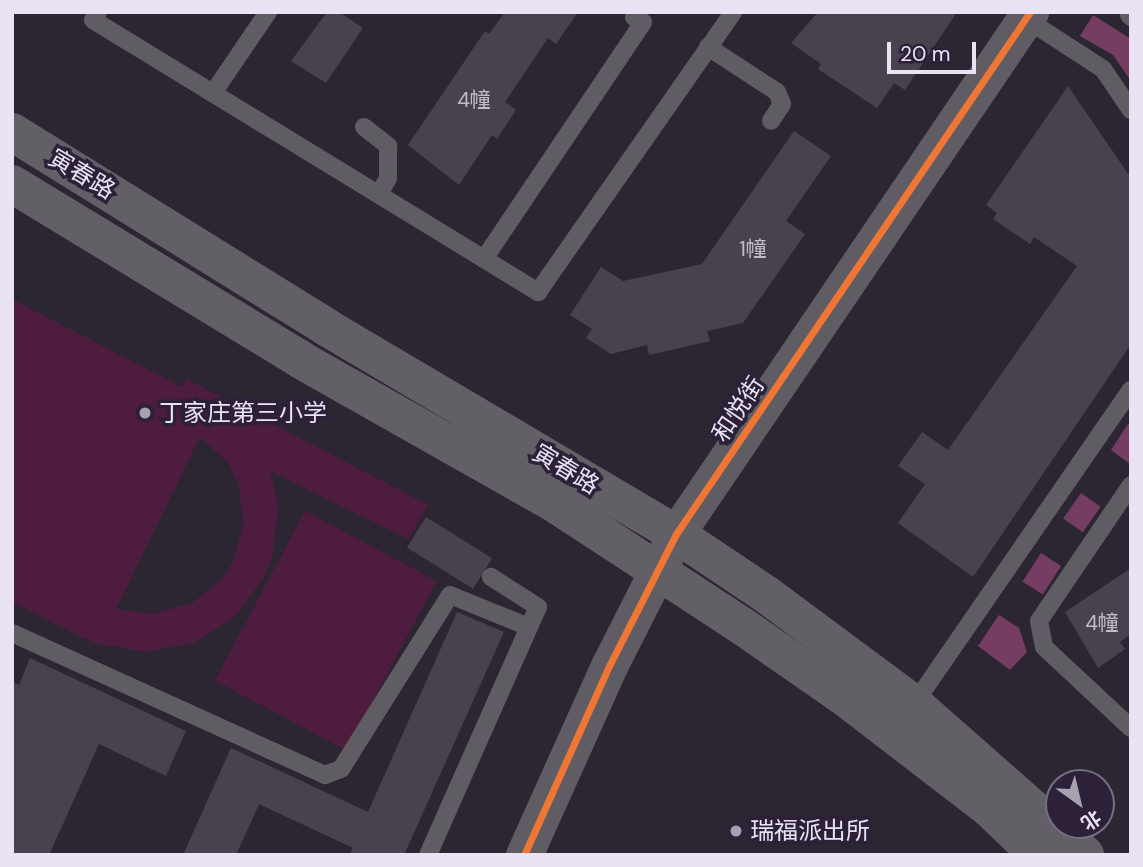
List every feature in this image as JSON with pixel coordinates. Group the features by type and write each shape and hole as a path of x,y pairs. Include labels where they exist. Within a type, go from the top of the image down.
{"main road":[{"name":"寅春路","path":"12,132 326,327 676,534 914,704 1086,855"},
{"name":"寅春路","path":"12,184 300,360 554,503 843,696 990,809 1038,855"}],"street":[{"name":"和悦街","path":"524,855 610,664 676,534 1028,15"}],"lane":[{"path":"98,12 93,20 538,292 733,12"},
{"path":"213,93 268,12"},
{"path":"484,259 643,22 634,17 637,12"},
{"path":"1028,15 1103,69 1131,110"},
{"path":"708,47 777,92 782,104 771,121"},
{"path":"364,127 388,146 388,178 379,195"},
{"path":"914,704 1131,390"},
{"path":"1131,485 1039,621 1044,647 1131,728"},
{"path":"428,855 538,607 491,577"},
{"path":"12,633 325,775 341,769 450,595 529,628"}],"shaded area":[{"path":"1093,15 1131,39 1131,81 1113,55 1080,36"},
{"path":"12,299 182,387 187,379 428,505 408,539 270,471 278,505 273,555 264,577 235,617 194,643 146,652 98,644 12,602","holes":["200,437 229,464 238,483 244,523 233,561 223,578 192,603 154,614 116,609"]},
{"path":"1128,424 1131,426 1130,464 1111,450"},
{"path":"1081,493 1101,507 1083,532 1063,518"},
{"path":"305,511 437,581 346,750 215,681"},
{"path":"1041,553 1061,566 1043,595 1022,582"},
{"path":"999,615 1019,628 1027,652 1010,670 978,646"}],"building":[{"path":"327,12 339,12 363,28 326,83 291,61"},
{"path":"505,12 578,12 556,44 548,38 505,102 516,110 497,139 492,135 459,185 408,145 485,31 489,34"},
{"path":"818,12 957,12 905,90 894,83 877,108 818,69 821,64 791,43"},
{"path":"1068,86 1131,178 1131,344 973,577 898,523 925,484 898,466 922,432 948,450 1077,266 1034,237 1030,244 993,219 997,213 986,205"},
{"path":"794,131 831,156 786,221 805,234 743,323 707,331 710,341 649,355 647,345 611,354 586,338 592,329 570,315 601,267 623,281 702,264"},
{"path":"426,517 492,558 473,589 407,548"},
{"path":"1131,568 1131,634 1120,642 1125,649 1098,668 1065,612"},
{"path":"457,612 504,632 404,855 349,855 353,848 259,804 236,855 183,855 231,748 368,812"},
{"path":"30,658 186,731 166,776 99,744 49,855 12,855 12,682 19,685"}],"cycle path":[{"path":"524,855 610,664 676,534 1030,12"}],"place":[{"name":"丁家庄第三小学","path":"145,413"},
{"name":"瑞福派出所","path":"736,831"}]}
